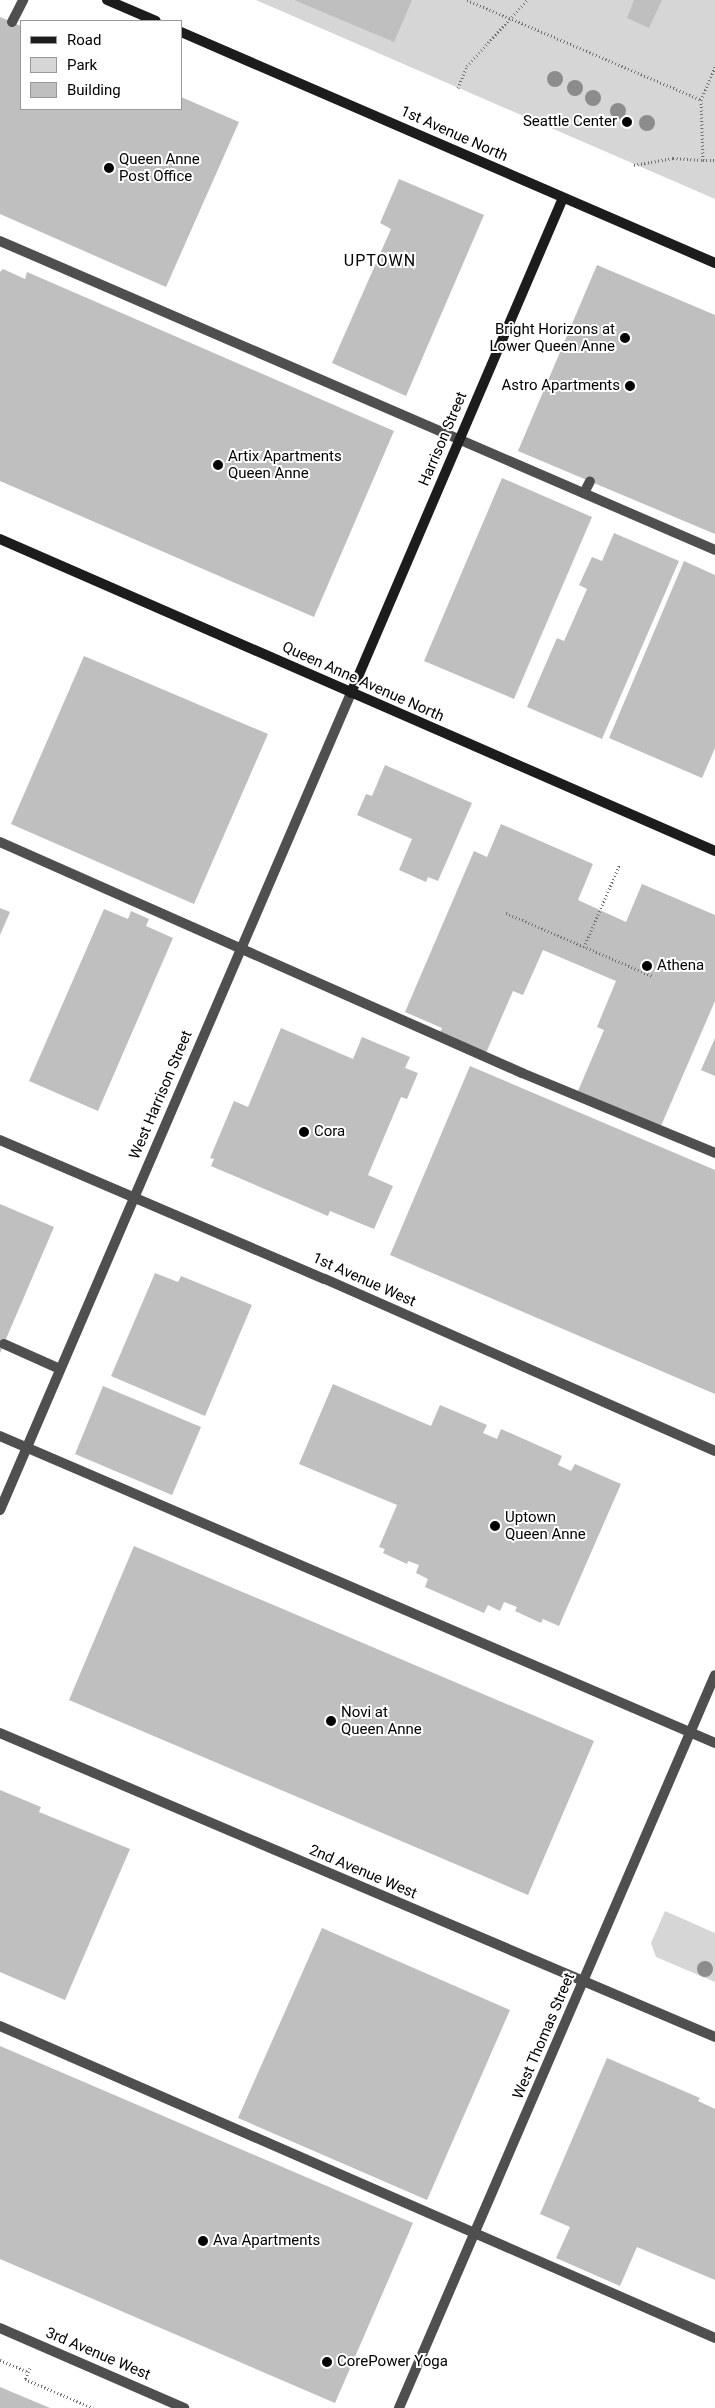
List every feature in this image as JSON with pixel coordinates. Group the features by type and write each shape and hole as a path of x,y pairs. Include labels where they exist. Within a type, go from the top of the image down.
{"main road":[{"path":"107,0 154,20"},
{"name":"1st Avenue North","path":"182,32 715,263"},
{"name":"Harrison Street","path":"351,693 562,198"},
{"name":"Queen Anne Avenue North","path":"0,539 715,851"}],"street":[{"path":"12,22 23,0"},
{"path":"0,241 715,550"},
{"path":"584,493 590,481"},
{"name":"West Harrison Street","path":"0,1510 351,693"},
{"path":"0,842 522,1073 715,1153"},
{"name":"1st Avenue West","path":"0,1140 325,1279 715,1451"},
{"path":"4,1344 60,1369"},
{"path":"0,1436 715,1743"},
{"name":"West Thomas Street","path":"399,2408 715,1675"},
{"name":"2nd Avenue West","path":"0,1733 715,2037"},
{"path":"0,2026 476,2232 715,2338"},
{"name":"3rd Avenue West","path":"0,2328 184,2408"}],"path":[{"path":"467,0 701,100"},
{"path":"458,88 467,66 527,0"},
{"path":"703,160 701,100 715,67"},
{"path":"634,165 673,158 715,160"},
{"path":"584,947 620,864"},
{"path":"506,913 652,976"},
{"path":"0,2360 28,2372"},
{"path":"31,2365 25,2379 93,2408"}],"green space":[{"name":"Seattle Center","path":"256,0 715,0 715,199 362,46"},
{"path":"665,1911 715,1933 715,1982 656,1957 651,1943"}],"building":[{"path":"294,0 412,0 394,42"},
{"path":"634,0 662,0 649,28 627,18"},
{"name":"Queen Anne Post Office","path":"0,17 20,26 20,110 182,110 182,97 239,122 166,287 0,214"},
{"path":"399,179 484,215 406,396 332,363 391,229 380,223"},
{"name":"Astro Apartments","path":"597,265 715,315 715,534 518,451"},
{"name":"Artix Apartments Queen Anne","path":"3,269 25,279 27,272 394,431 314,617 0,481 0,272"},
{"path":"502,478 592,517 514,699 424,661"},
{"path":"614,533 679,561 602,739 527,707 557,638 564,641 587,589 579,585 592,557 602,561"},
{"path":"684,561 715,575 715,748 702,778 609,738"},
{"path":"84,656 268,734 194,904 11,824"},
{"path":"385,765 472,803 438,881 428,877 426,882 399,870 412,839 357,815 366,794 372,796"},
{"name":"Athena","path":"501,824 593,864 578,900 626,922 642,884 715,915 715,1001 661,1126 578,1091 604,1030 597,1027 616,981 543,950 523,995 513,991 486,1053 440,1033 442,1028 405,1012 474,851 487,857"},
{"path":"0,908 10,912 0,935"},
{"path":"104,909 128,919 131,911 149,919 146,926 173,938 98,1111 29,1081"},
{"name":"Cora","path":"281,1028 353,1059 362,1037 410,1057 405,1068 418,1073 407,1099 401,1097 368,1175 393,1186 374,1229 330,1211 328,1216 211,1166 214,1159 210,1158 234,1101 248,1107"},
{"path":"715,1038 715,1076 701,1070"},
{"path":"470,1066 715,1170 715,1394 390,1255"},
{"path":"0,1204 54,1227 0,1353"},
{"path":"155,1273 178,1282 181,1276 252,1305 205,1416 111,1376"},
{"name":"Uptown Queen Anne","path":"333,1384 431,1426 440,1405 487,1425 483,1433 497,1439 501,1429 562,1456 558,1465 571,1471 575,1464 621,1484 559,1626 543,1619 541,1623 515,1611 517,1607 504,1602 500,1611 488,1605 484,1613 425,1587 428,1579 416,1573 419,1565 408,1561 407,1564 383,1553 385,1549 379,1547 397,1505 299,1464"},
{"path":"103,1386 201,1427 172,1495 75,1454"},
{"name":"Novi at Queen Anne","path":"134,1546 594,1741 528,1895 69,1700"},
{"path":"0,1790 41,1807 39,1812 130,1849 65,2000 0,1972"},
{"path":"322,1928 510,2010 427,2200 238,2118"},
{"name":"Ava Apartments","path":"0,2046 413,2223 335,2403 0,2259"},
{"path":"607,2058 700,2098 698,2101 715,2109 715,2280 637,2247 620,2286 556,2258 570,2227 540,2214"},
{"path":"0,2387 50,2408 0,2408"}],"place":[{"name":"Seattle Center","path":"627,122"},
{"name":"Queen Anne Post Office","path":"109,168"},
{"name":"Bright Horizons at Lower Queen Anne","path":"625,338"},
{"name":"Astro Apartments","path":"630,386"},
{"name":"Artix Apartments Queen Anne","path":"218,465"},
{"name":"Athena","path":"647,966"},
{"name":"Cora","path":"304,1132"},
{"name":"Uptown Queen Anne","path":"495,1526"},
{"name":"Novi at Queen Anne","path":"331,1721"},
{"name":"Ava Apartments","path":"203,2241"},
{"name":"CorePower Yoga","path":"327,2362"}],"district":[{"name":"UPTOWN","path":"380,261"}]}
